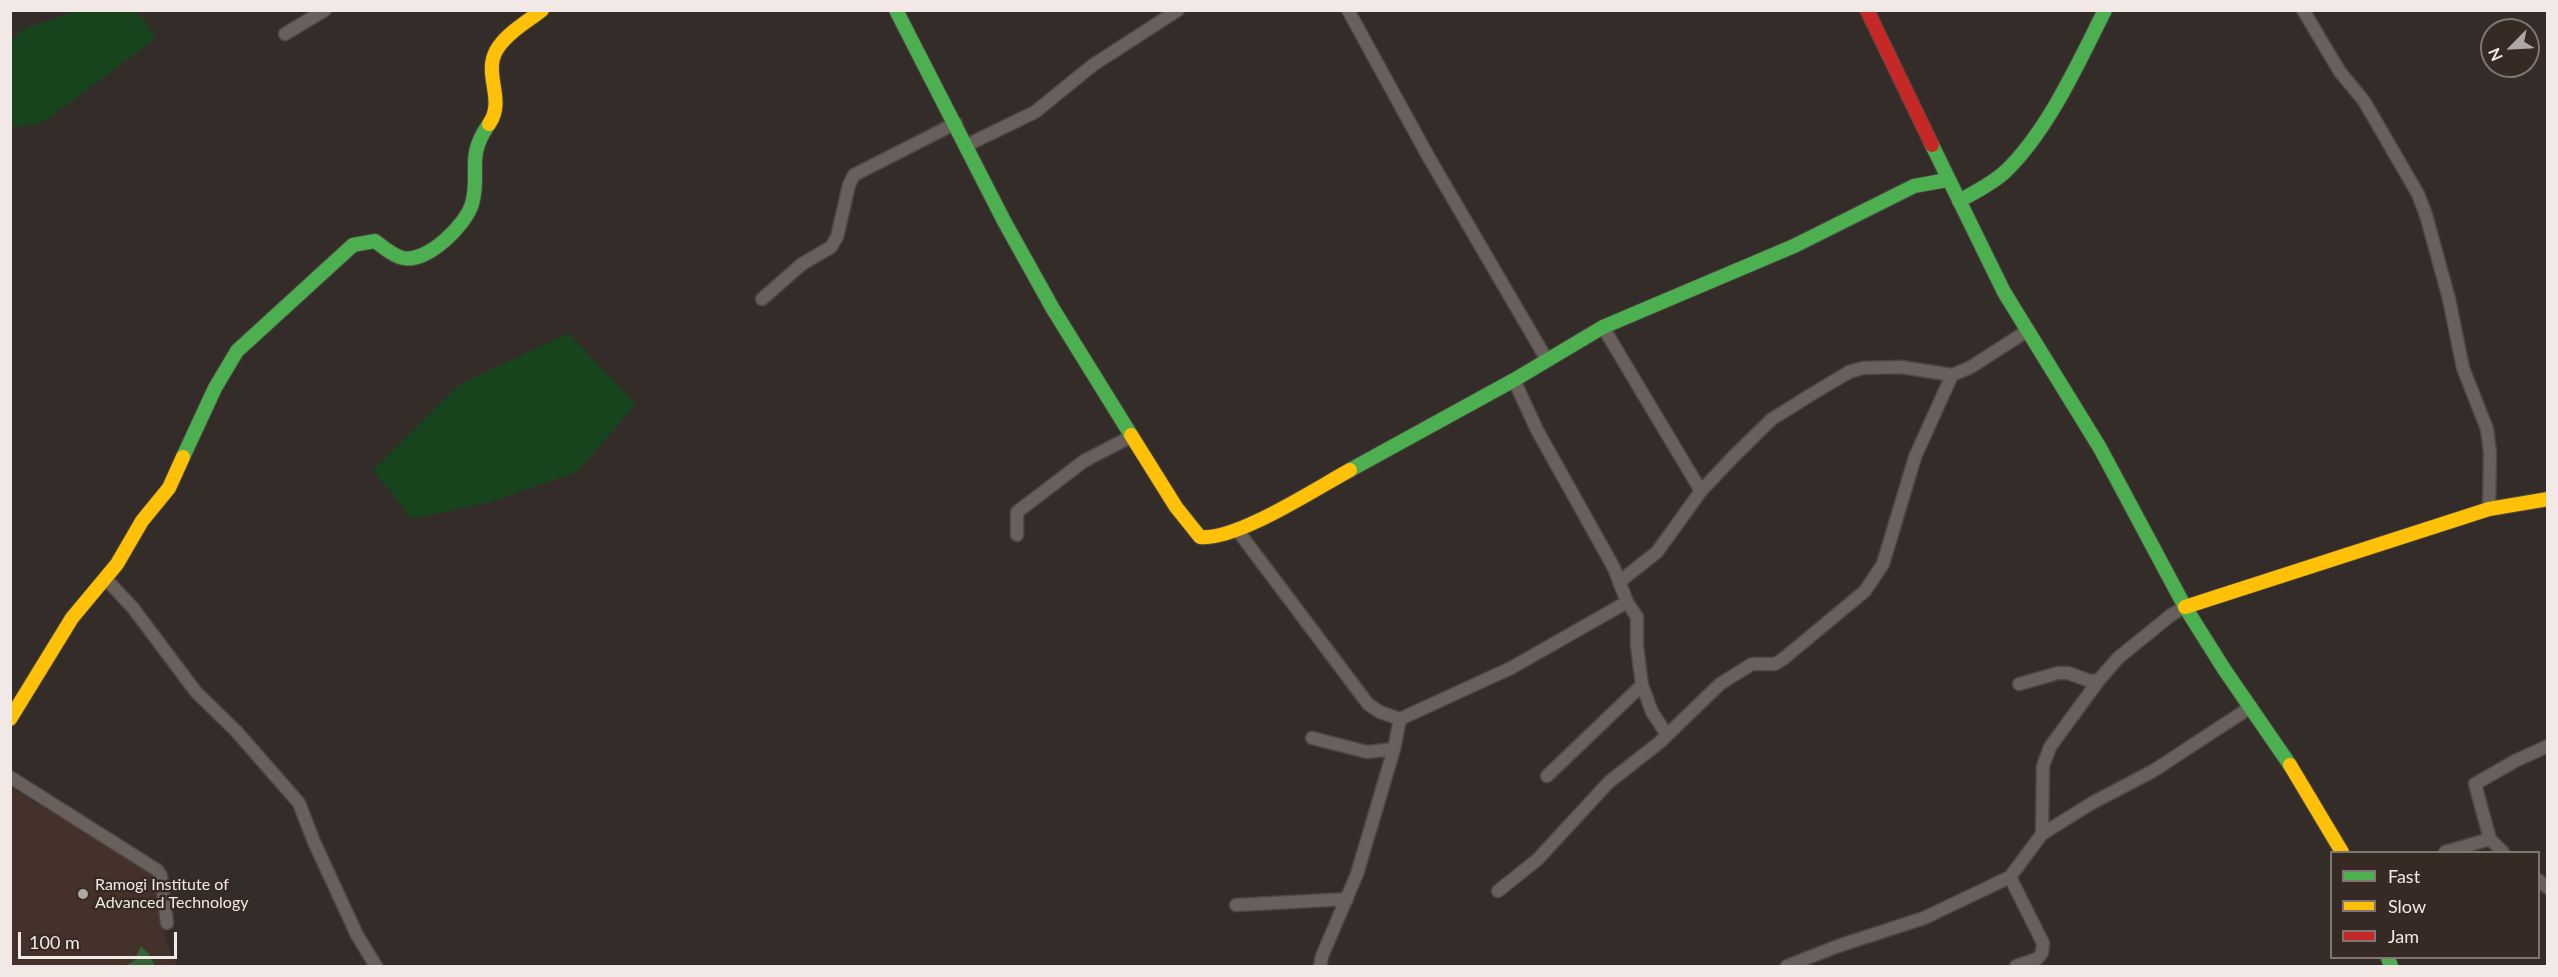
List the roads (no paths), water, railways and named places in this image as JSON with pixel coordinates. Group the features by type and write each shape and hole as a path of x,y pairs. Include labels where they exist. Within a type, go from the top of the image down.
{"street":[{"path":"285,34 325,10"},
{"path":"10,719 72,618 117,564 142,521 169,488 215,388 237,351 353,245 375,241 404,259 412,258 425,253 452,235 468,215 472,204 476,145 496,111 496,91 491,74 497,49 542,10"},
{"path":"896,10 956,123 1004,221 1053,309 1176,507 1200,537 1209,538 1238,531 1514,380 1603,327 1794,246 1914,186 1947,180"},
{"path":"967,145 1035,112 1093,65 1178,10"},
{"path":"1348,10 1428,156 1547,360"},
{"path":"1867,10 1947,180 2026,331 2101,450 2185,607 2251,707 2289,759 2341,851"},
{"path":"1959,201 1987,186 2006,171 2021,153 2058,103 2105,10"},
{"path":"2303,10 2340,72 2364,101 2418,194 2426,215 2449,299 2463,368 2487,429 2490,453 2489,509"},
{"path":"762,299 802,264 831,247 837,237 849,185 854,175 956,123"},
{"path":"1603,327 1701,491"},
{"path":"1619,582 1657,552 1701,491 1772,419 1848,372 1878,367 1901,367 1952,375 1971,367 2026,331"},
{"path":"1498,891 1537,860 1609,782 1667,735 1720,684 1752,664 1775,664 1783,660 1815,630 1865,591 1883,564 1915,457 1952,375"},
{"path":"1514,380 1537,430 1614,568 1627,602 1637,617 1637,646 1642,685 1653,712 1667,735"},
{"path":"1017,535 1017,512 1023,505 1051,488 1084,461 1132,436"},
{"path":"2042,834 2043,766 2050,747 2118,658 2171,615 2185,607 2489,509 2547,499"},
{"path":"1238,531 1368,704 1380,712 1400,719 1511,668 1627,602"},
{"path":"105,578 133,608 196,692 236,731 299,803 357,934 376,966"},
{"path":"2019,684 2058,673 2068,673 2090,681 2099,680"},
{"path":"1547,776 1642,685"},
{"path":"1787,966 1838,946 1924,918 2010,877 2042,834 2092,803 2152,771 2251,707"},
{"path":"1320,966 1322,956 1347,899 1394,749 1400,719"},
{"path":"1312,738 1367,752 1394,749"},
{"path":"2502,851 2490,839 2475,784 2547,742"},
{"path":"10,777 157,870 160,876 167,922"},
{"path":"2448,851 2490,839"},
{"path":"2010,877 2043,943 2042,953 2037,959 2016,966"},
{"path":"1236,905 1347,899"}],"place":[{"name":"Ramogi Institute of Advanced Technology","path":"83,894"}]}
